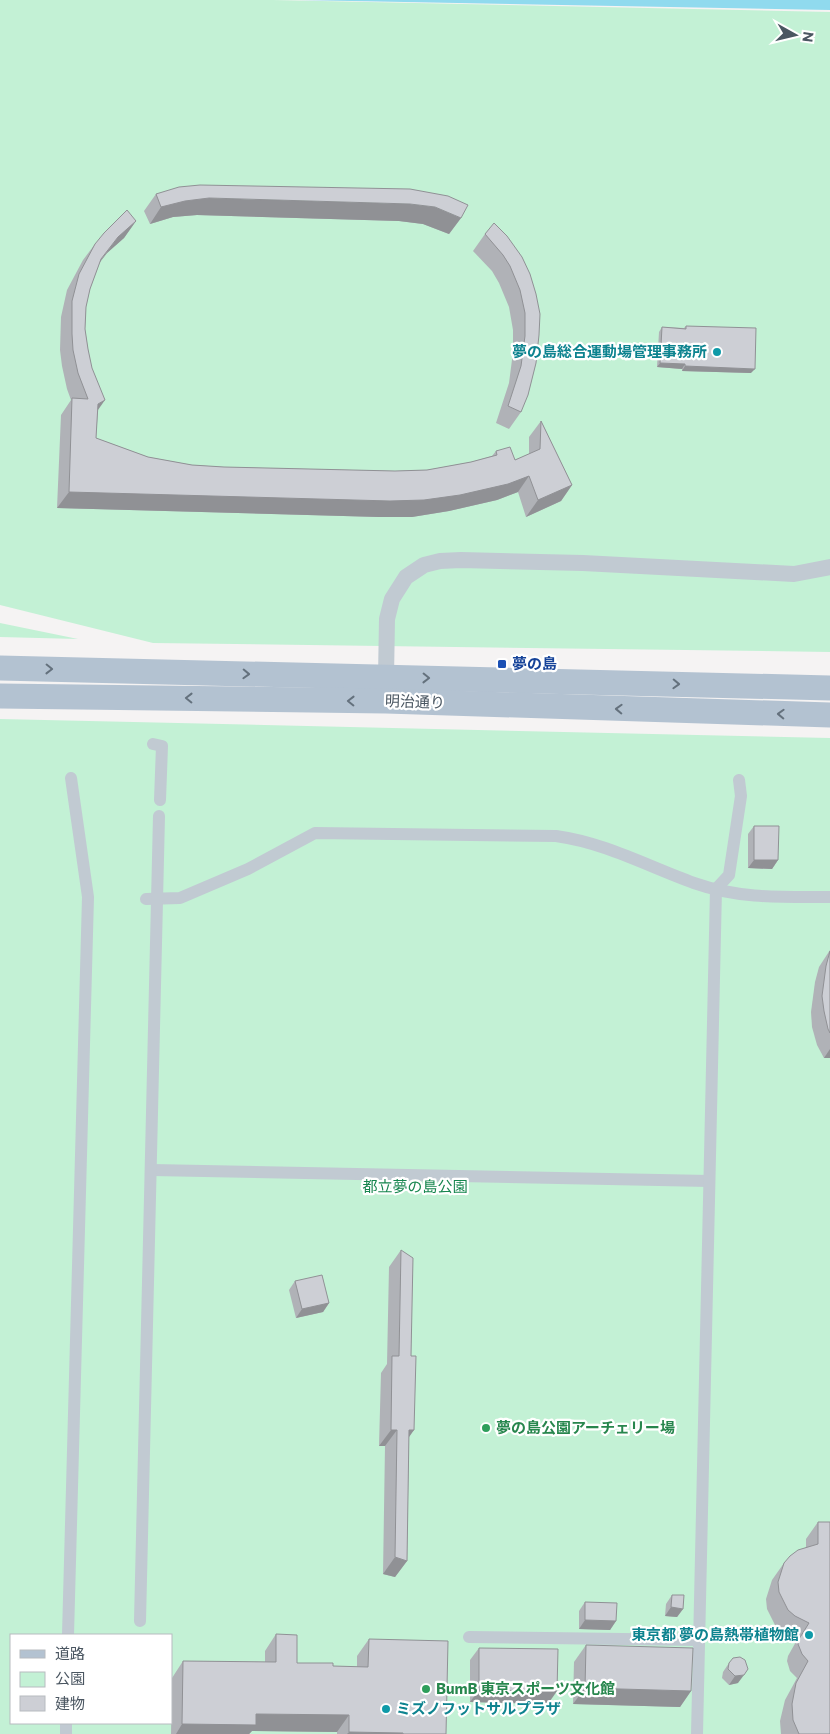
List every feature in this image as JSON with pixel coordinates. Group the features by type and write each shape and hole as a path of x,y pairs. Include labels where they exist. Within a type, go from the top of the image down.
{"main road":[{"name":"明治通り","path":"0,668 830,688"},
{"name":"明治通り","path":"0,696 386,701 830,716"}],"street":[{"path":"386,677 387,619 392,599 406,577 424,565 440,561 583,563 794,574 830,567"},
{"path":"153,744 162,746 160,800"},
{"path":"68,1634 88,897 71,778"},
{"path":"697,1734 716,889 729,875 741,796 738,780"},
{"path":"140,1621 152,1170 152,899 160,816"},
{"path":"152,899 180,898 248,869 315,833 556,836 604,846 695,883 716,889 755,897 830,897"},
{"path":"152,1170 709,1181"},
{"path":"469,1637 699,1640"}],"green space":[{"path":"0,0 273,0 830,12 830,652 153,643 0,605"},
{"path":"0,623 78,639 0,637"},
{"name":"都立夢の島公園","path":"0,719 830,738 830,1734 0,1734"}],"water":[{"path":"299,0 830,0 830,10"}],"building":[{"path":"200,185 410,189 448,196 468,205 461,218 435,207 410,204 209,198 161,207 156,194 179,187"},
{"path":"127,210 136,221 118,237 101,259 90,289 86,307 85,329 88,349 92,368 105,400 98,404 96,438 148,457 192,465 395,471 427,470 497,455 496,451 510,447 515,460 540,449 541,421 572,485 538,500 529,476 508,484 460,495 424,500 390,501 69,492 72,398 88,399 78,373 73,350 72,301 79,274 95,244"},
{"path":"494,223 507,236 522,257 530,274 540,314 536,363 528,395 521,412 508,406 521,366 525,336 525,313 520,290 510,266 485,234"},
{"name":"夢の島総合運動場管理事務所","path":"686,326 756,328 755,369 660,363 662,327 686,329"},
{"path":"754,826 779,826 778,860 754,860"},
{"path":"830,951 830,1033 822,996"},
{"path":"401,1250 413,1258 411,1356 416,1356 414,1430 409,1430 407,1561 395,1557 397,1430 391,1430 392,1356 399,1356"},
{"path":"322,1275 329,1303 302,1309 295,1281"},
{"name":"東京都 夢の島熱帯植物館","path":"818,1522 830,1522 830,1734 799,1734 793,1720 792,1704 796,1683 808,1661 802,1654 798,1644 809,1623 788,1610 779,1592 778,1582 784,1563 790,1556 798,1550 818,1544"},
{"path":"672,1595 684,1595 683,1609 671,1607"},
{"path":"585,1602 617,1603 616,1621 585,1620"},
{"path":"276,1634 297,1635 297,1663 333,1663 333,1666 368,1667 369,1639 448,1641 446,1734 349,1732 349,1715 256,1714 256,1725 182,1724 183,1661 276,1662"},
{"path":"586,1645 693,1648 691,1691 585,1688"},
{"path":"479,1648 558,1649 557,1691 479,1690"},
{"path":"740,1657 745,1660 748,1669 744,1675 735,1676 728,1669 729,1663 733,1658"}],"place":[{"name":"夢の島総合運動場管理事務所","path":"717,352"},
{"name":"夢の島","path":"502,664"},
{"name":"夢の島公園アーチェリー場","path":"486,1428"},
{"name":"東京都 夢の島熱帯植物館","path":"809,1635"},
{"name":"BumB 東京スポーツ文化館","path":"426,1689"},
{"name":"ミズノフットサルプラザ","path":"386,1709"}]}
